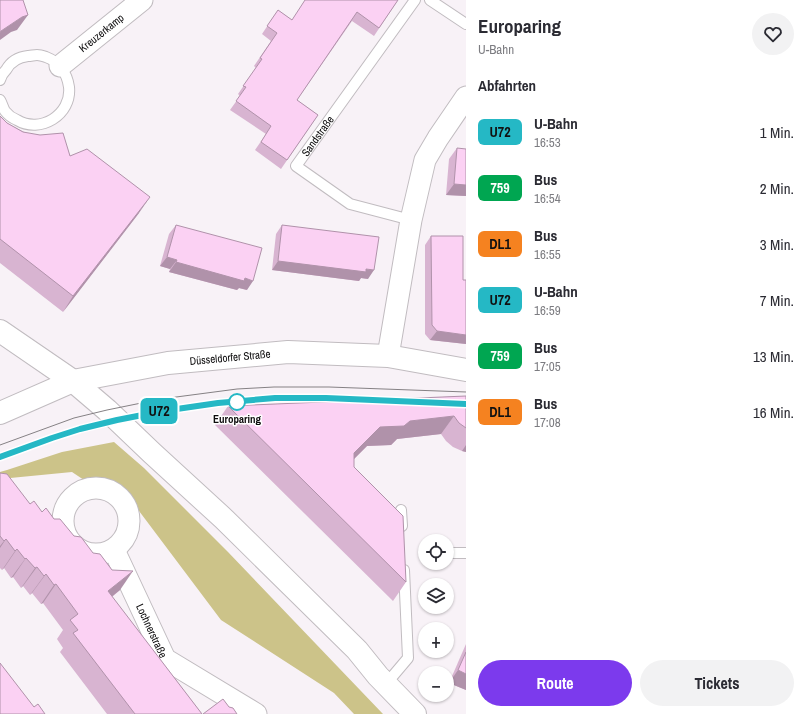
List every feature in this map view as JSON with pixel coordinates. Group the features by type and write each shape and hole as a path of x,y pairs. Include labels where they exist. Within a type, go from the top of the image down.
{"main road":[{"path":"0,331 73,381 107,410 224,519 357,650 386,684 415,714"},
{"name":"Düsseldorfer Straße","path":"0,413 73,381 168,363 288,352 388,356 466,370"}],"street":[{"name":"Kreuzerkamp","path":"60,66 142,0"},
{"path":"388,356 411,220 425,160 466,97"},
{"name":"Lochnerstraße","path":"114,550 165,659 256,714"}],"lane":[{"name":"Sandstraße","path":"411,220 350,204 296,166 415,0"},
{"path":"430,0 466,24"},
{"path":"0,80 10,64 20,57 38,55 53,60 60,66 67,76 69,88 68,99 61,113 53,120 44,124 31,125 21,123 12,118 5,111 0,100"},
{"path":"401,510 402,533"},
{"path":"454,553 466,553"},
{"path":"386,684 408,658 403,557"}],"shaded area":[{"path":"114,442 144,468 228,552 383,714 354,714 334,693 221,620 118,483 90,484 72,472 0,479 0,472 62,452"}],"building":[{"path":"0,0 23,0 28,15 22,17 0,33"},
{"path":"305,0 398,0 379,28 357,12 297,100 318,115 287,160 261,142 271,126 236,101 246,87 243,86 262,59 260,58 277,33 267,26 278,10 292,20"},
{"path":"0,116 7,123 23,132 40,135 63,133 70,156 87,149 150,197 73,296 0,239"},
{"path":"457,148 466,149 466,185 454,184"},
{"path":"176,225 262,248 253,281 245,278 244,281 176,262 177,260 167,257"},
{"path":"282,225 379,237 374,270 366,269 366,272 278,261"},
{"path":"431,236 463,236 463,280 466,280 466,335 437,331 432,325"},
{"path":"466,396 466,428 459,423 454,416 410,421 404,426 380,427 354,453 354,467 403,516 406,582 228,406"},
{"path":"0,473 7,474 30,504 34,501 42,512 46,508 54,519 60,519 74,536 81,537 93,553 100,554 112,570 133,571 108,591 202,714 135,714 73,633 78,630 70,620 78,614 56,584 54,585 46,574 44,576 37,567 35,568 17,549 15,551 6,539 4,541 0,536"},
{"path":"466,652 466,674 458,670"},
{"path":"0,663 34,707 38,704 45,714 0,714"},
{"path":"223,699 237,714 203,714"}],"tram line":[{"path":"0,445 74,418 107,410 161,399 237,389 329,387 466,392"},
{"path":"0,457 80,429 128,417 176,408 225,402 288,398 328,398 382,401"}],"metro line":[{"name":"U72","path":"0,457 80,429 142,414 218,403 275,398 326,398 466,404"}],"place":[{"name":"Europaring","path":"237,402"}]}
